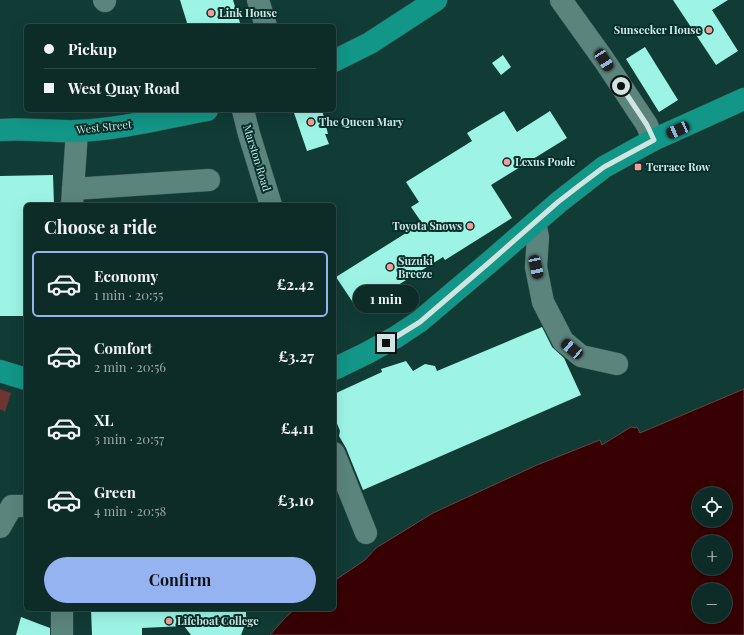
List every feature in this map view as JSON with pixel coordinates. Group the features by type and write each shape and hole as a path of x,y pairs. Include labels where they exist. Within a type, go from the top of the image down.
{"highway":[{"path":"336,60 370,43 436,0"},
{"path":"336,368 367,353 420,322 558,202 594,175 627,154 654,140 744,100"},
{"name":"West Street","path":"0,130 18,129 77,131 122,127 197,112"},
{"path":"0,371 24,378"}],"street":[{"path":"258,0 265,24"},
{"path":"561,0 604,60 647,125 654,140"},
{"name":"Marston Road","path":"244,112 270,203"},
{"path":"77,131 72,197 208,180"},
{"path":"535,223 538,238 536,267 543,302 563,341 581,356 617,364"},
{"path":"336,459 366,534"},
{"path":"0,527 13,506"},
{"path":"62,611 62,635"}],"shaded area":[{"path":"0,389 11,393 5,412 0,409"},
{"path":"744,389 744,635 270,635 293,611 336,611 336,580 365,560 376,548 433,513 537,465 600,440 602,445 631,427 637,427 640,433"}],"building":[{"name":"Link House","path":"180,0 233,0 240,24 187,24"},
{"name":"Sunseeker House","path":"673,0 728,0 712,10 738,51 716,65"},
{"path":"645,47 678,100 659,112 626,59"},
{"path":"503,55 511,67 501,75 492,63"},
{"path":"504,111 517,132 550,111 567,138 491,185 512,218 445,260 443,257 358,310 336,277 422,223 411,207 419,202 406,182 472,141 467,133"},
{"name":"The Queen Mary","path":"294,112 322,112 328,134 325,134 329,144 307,151"},
{"path":"53,175 54,203 24,203 24,316 0,316 0,176"},
{"path":"542,327 552,347 564,358 581,395 363,490 346,448 339,436 340,431 336,421 336,393 382,372 381,369 406,361 413,371 425,364 435,366 437,371"},
{"name":"Lifeboat College","path":"91,611 246,611 247,619 241,635 191,635 184,626 142,628 142,635 92,635"},
{"path":"21,617 50,628 50,635 16,635"}],"place":[{"name":"Link House","path":"211,13"},
{"name":"Sunseeker House","path":"709,30"},
{"name":"The Queen Mary","path":"311,122"},
{"name":"Lexus Poole","path":"507,162"},
{"name":"Terrace Row","path":"638,167"},
{"name":"Toyota Snows","path":"470,226"},
{"name":"Suzuki Breeze","path":"390,267"},
{"name":"Lifeboat College","path":"169,621"}],"route":[{"path":"386,343 420,322 558,202 580,185 604,167 654,140 647,125 621,86"}]}
